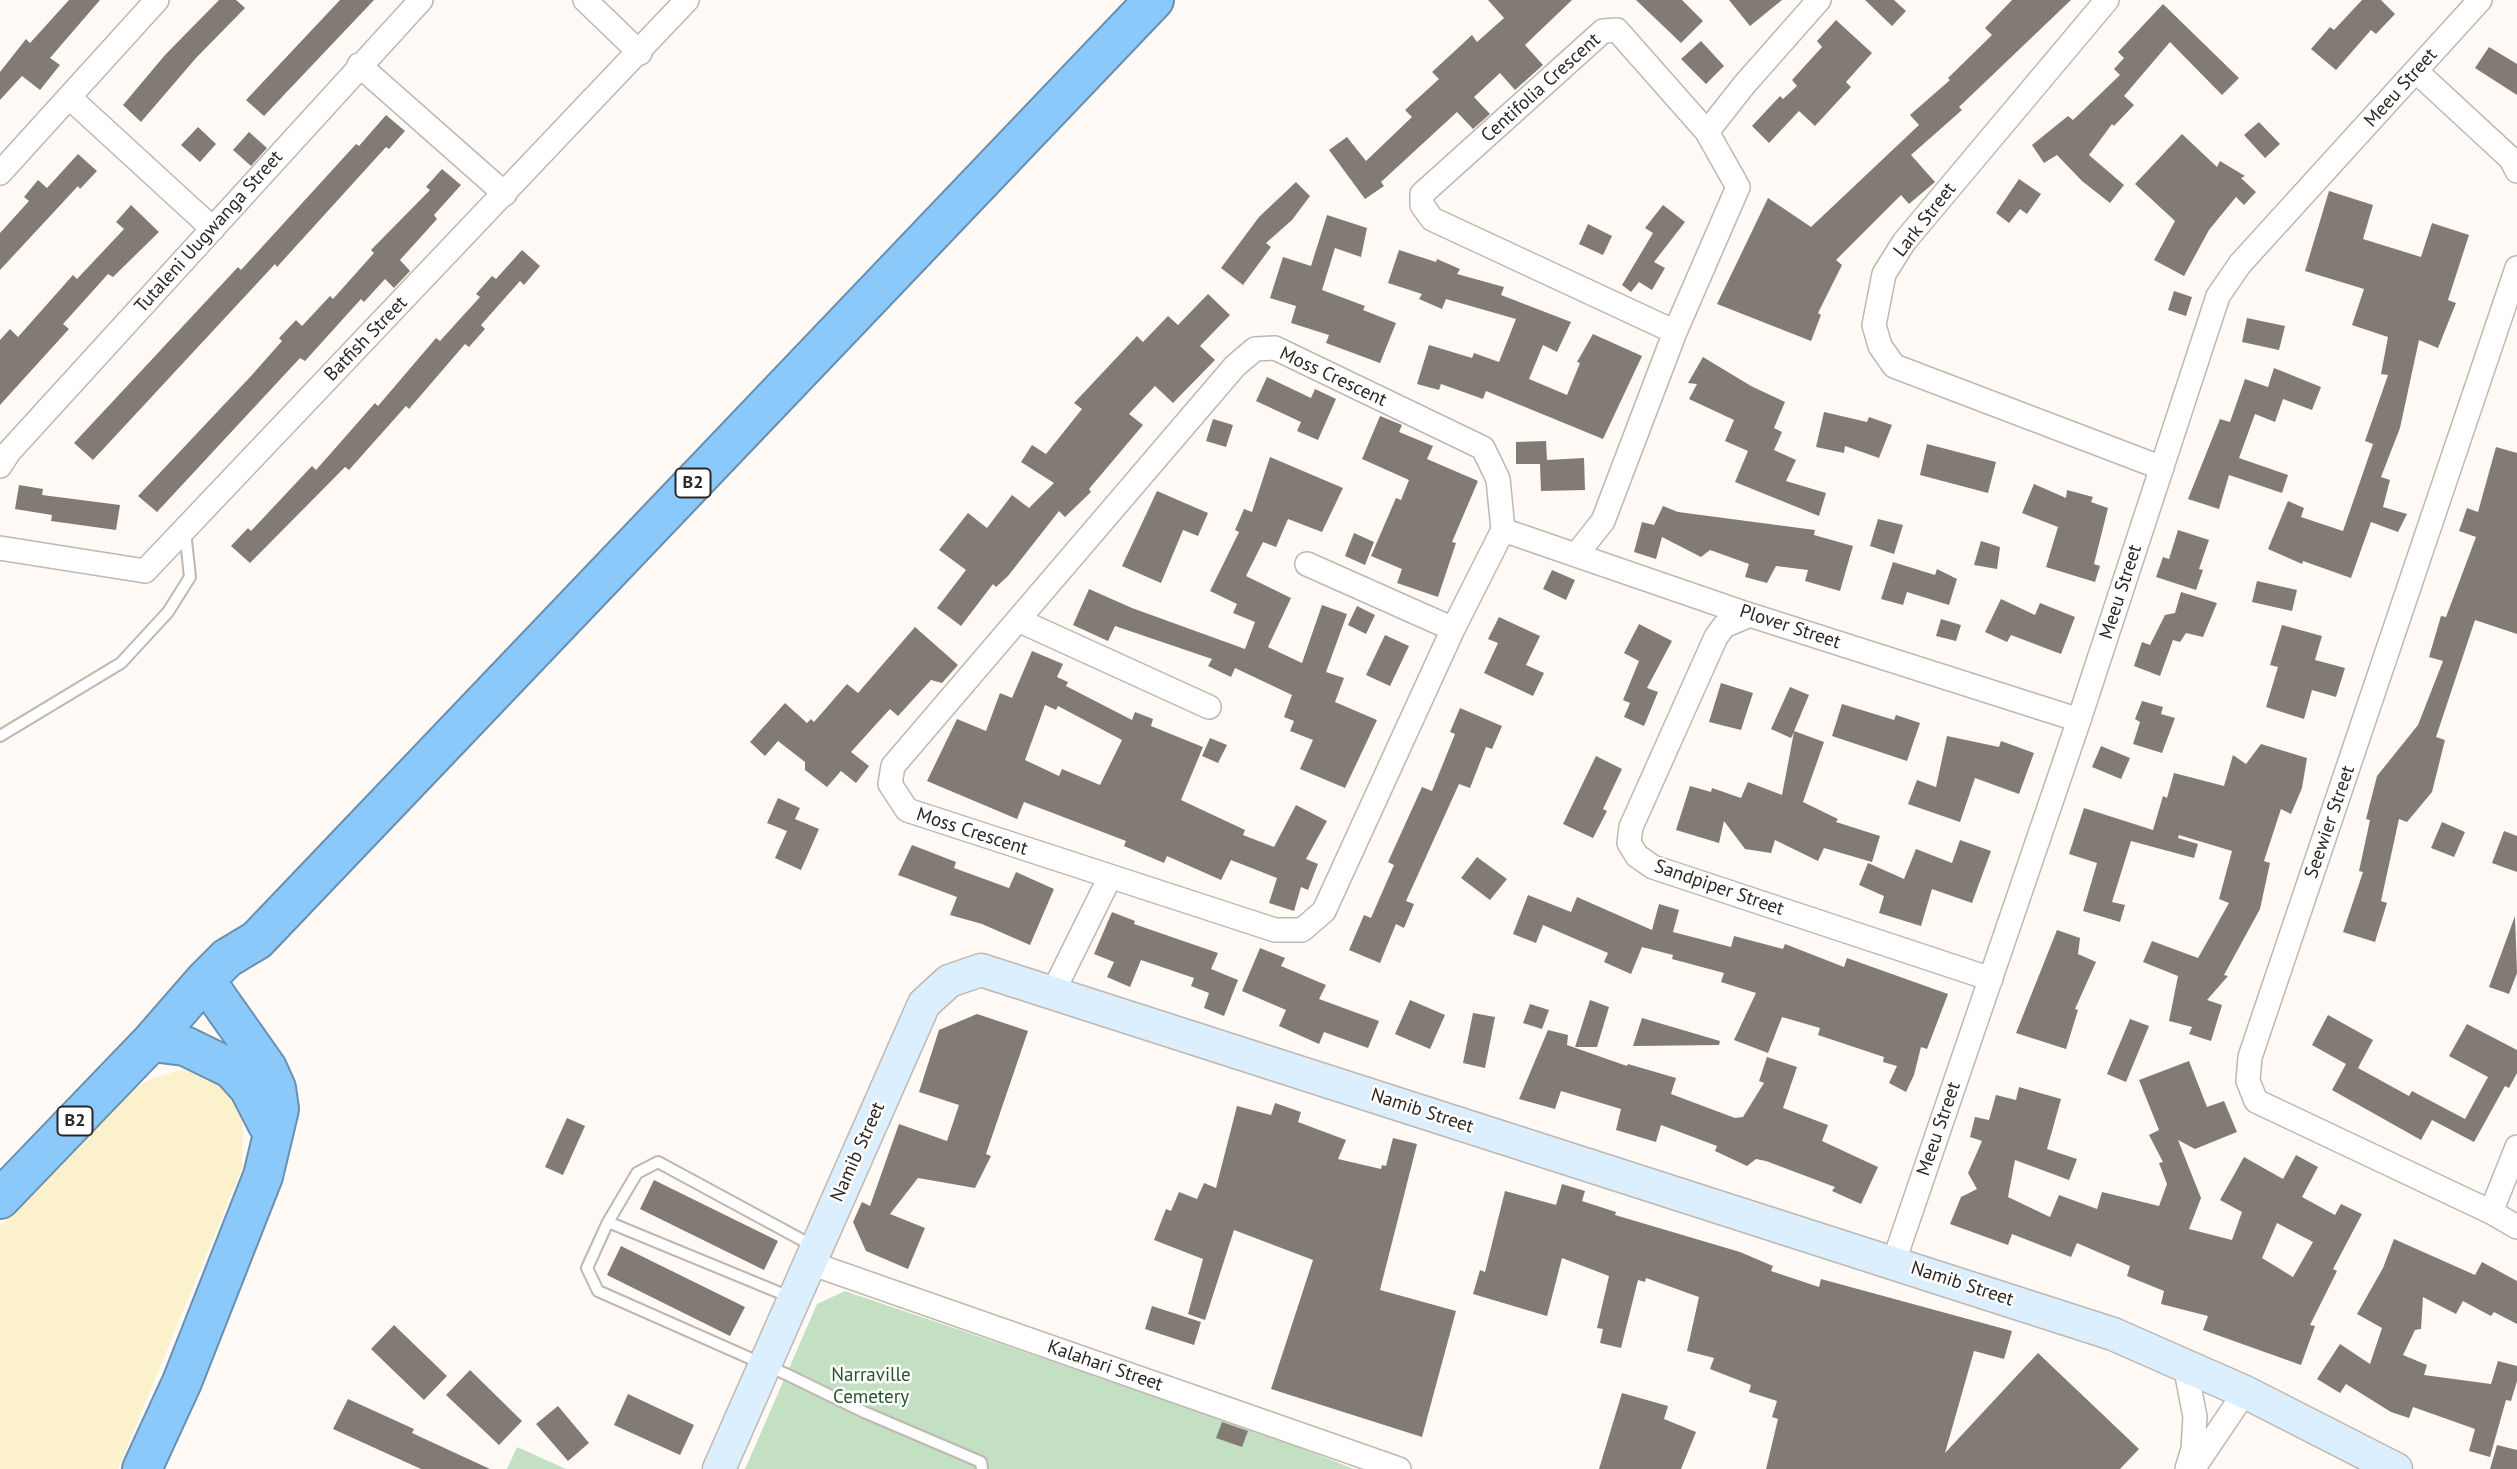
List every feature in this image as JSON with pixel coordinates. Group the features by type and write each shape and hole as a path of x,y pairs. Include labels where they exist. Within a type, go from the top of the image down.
{"highway":[{"name":"B2","path":"0,1199 150,1042 206,980 252,922 1136,0"},
{"name":"B2","path":"206,980 257,940 1154,0"},
{"path":"142,1469 182,1381 263,1176 279,1109 271,1078 206,980"},
{"path":"150,1042 185,1046 232,1069 249,1088 273,1137"}],"street":[{"path":"0,173 157,0"},
{"name":"Tutaleni Uugwanga Street","path":"0,466 9,452 421,0"},
{"path":"585,0 640,53"},
{"name":"Batfish Street","path":"0,548 145,571 640,53 687,0"},
{"name":"Lark Street","path":"2107,0 1904,242 1884,274 1874,325 1880,346 1894,366 2162,467"},
{"name":"Meeu Street","path":"1894,1261 2079,720 2218,296 2228,280 2480,0"},
{"path":"1707,132 1815,2"},
{"name":"Centifolia Crescent","path":"1576,555 1603,522 1675,332 1738,187 1707,132 1617,30 1603,31 1422,194 1422,205 1432,219 1675,332"},
{"path":"359,65 505,194"},
{"path":"2417,72 2511,159 2517,171"},
{"path":"69,97 213,229"},
{"name":"Seewier Street","path":"2517,268 2250,1057 2248,1081 2256,1101 2491,1212 2517,1227"},
{"name":"Moss Crescent","path":"1275,348 1483,448 1498,480 1503,530 1453,629 1324,911 1302,930 1275,930 907,810 890,784 893,766 1235,366 1255,349 1275,348"},
{"name":"Plover Street","path":"1503,530 1750,615 2079,720"},
{"path":"1307,564 1453,629"},
{"name":"Sandpiper Street","path":"1750,615 1724,626 1716,637 1631,827 1629,843 1637,856 1653,867 1991,979"},
{"path":"1017,620 1209,707"},
{"path":"1053,992 1110,877"},
{"name":"Namib Street","path":"719,1469 924,1004 949,981 981,970 1894,1261 2113,1334 2245,1392 2396,1469"},
{"path":"2491,1212 2517,1147"},
{"name":"Kalahari Street","path":"814,1256 1399,1469"},
{"path":"2185,1365 2195,1417 2193,1449 2187,1469"},
{"path":"2193,1469 2245,1392"}],"lane":[{"path":"0,736 121,663 168,612 190,577 185,529"},
{"path":"814,1256 658,1162 637,1173 608,1223 587,1268 598,1291 863,1412 981,1462 982,1469"},
{"path":"608,1223 794,1298"}],"green space":[{"name":"Narraville Cemetery","path":"845,1291 1266,1434 1354,1469 745,1469 817,1304"},
{"path":"517,1447 566,1469 507,1469"}],"sand":[{"path":"181,1070 213,1075 224,1081 243,1113 242,1168 118,1469 0,1469 0,1226 137,1087 153,1078"}],"building":[{"path":"69,0 100,0 50,58 60,65 40,90 22,76 0,100 0,72 26,39 30,43"},
{"path":"219,0 236,0 245,8 196,58 141,122 123,105 165,55"},
{"path":"340,0 374,0 264,116 246,100"},
{"path":"1488,0 1572,0 1525,45 1543,65 1515,90 1500,73 1474,97 1490,114 1473,129 1457,112 1381,182 1384,186 1365,199 1329,150 1347,137 1366,161 1412,117 1405,110 1439,79 1432,72 1472,35 1477,42 1504,18"},
{"path":"1636,0 1682,0 1703,21 1681,43"},
{"path":"1729,0 1782,0 1750,26"},
{"path":"1865,0 1894,0 1906,11 1892,26"},
{"path":"2012,0 2071,0 1959,107 1962,110 1911,155 1935,182 1909,204 1901,195 1836,260 1842,265 1818,313 1821,315 1811,341 1717,304 1768,198 1811,227 1919,125 1910,115 1950,80 1948,78 1992,35 1985,28"},
{"path":"2362,0 2381,0 2395,14 2376,34 2371,30 2336,70 2311,49 2330,27 2334,30"},
{"path":"2163,4 2239,78 2222,95 2170,42 2124,96 2134,105 2114,126 2112,124 2089,155 2124,185 2110,203 2082,181 2057,155 2044,163 2032,145 2068,116 2073,120 2120,75 2114,69 2124,58 2118,52"},
{"path":"1836,20 1872,53 1846,82 1851,87 1815,126 1799,111 1769,143 1752,126 1780,96 1783,99 1797,86 1792,80 1822,47 1817,41"},
{"path":"1701,41 1724,66 1706,84 1681,59"},
{"path":"2489,47 2517,64 2517,95 2475,68"},
{"path":"386,115 405,131 389,149 386,147 277,267 275,264 93,460 74,443 238,267 241,270"},
{"path":"2259,122 2280,144 2265,158 2244,135"},
{"path":"198,127 216,144 200,162 181,145"},
{"path":"249,132 267,148 251,166 233,150"},
{"path":"2182,134 2217,167 2220,161 2245,176 2241,178 2256,192 2244,205 2236,197 2209,230 2184,276 2154,260 2175,221 2135,184"},
{"path":"78,154 97,171 80,189 78,186 0,270 0,233 29,201 24,197 38,180 47,188"},
{"path":"442,169 461,185 434,215 437,219 400,260 410,271 394,288 385,279 364,302 361,299 305,361 300,358 157,512 138,496 251,376 282,341 279,338 296,320 302,326 330,296 333,299 374,253 371,250 430,190 426,187"},
{"path":"2019,179 2041,194 2027,214 2020,209 2009,223 1996,213"},
{"path":"1296,182 1310,196 1292,220 1266,243 1271,247 1243,285 1221,268 1259,217"},
{"path":"2329,191 2373,205 2363,239 2421,257 2432,223 2469,235 2448,300 2456,303 2438,348 2419,340 2400,428 2381,477 2390,480 2383,507 2407,514 2398,532 2371,522 2351,578 2303,561 2302,564 2268,549 2288,501 2304,508 2301,517 2343,531 2373,444 2365,441 2388,375 2381,374 2388,337 2352,325 2364,289 2305,271"},
{"path":"131,205 159,232 113,277 108,274 63,324 69,329 0,405 0,340 10,329 18,337 73,275 77,279 124,229 116,222"},
{"path":"1663,205 1685,222 1654,262 1665,268 1652,290 1639,282 1631,292 1622,285 1653,233 1645,228"},
{"path":"1327,215 1367,228 1361,257 1335,248 1322,290 1365,306 1363,310 1396,323 1380,363 1326,343 1329,335 1291,323 1296,306 1270,298 1283,257 1311,266"},
{"path":"1588,224 1612,236 1603,255 1579,244"},
{"path":"522,250 540,266 524,285 520,281 481,325 485,329 469,347 465,344 409,409 406,406 349,470 345,467 250,563 231,546 248,528 251,531 312,466 316,470 375,403 378,406 436,338 440,341 480,297 476,294 492,276 496,279"},
{"path":"1399,250 1436,262 1437,259 1460,269 1457,274 1504,287 1501,295 1571,322 1557,352 1543,345 1529,379 1567,395 1580,363 1577,362 1593,334 1642,356 1603,439 1486,391 1483,399 1441,384 1439,390 1417,384 1429,345 1472,358 1474,353 1499,362 1516,319 1446,299 1442,309 1419,299 1422,294 1388,283"},
{"path":"2174,291 2192,297 2186,316 2168,310"},
{"path":"1208,294 1230,315 1200,346 1215,360 1173,403 1155,386 1129,414 1143,425 1089,489 1091,492 1065,517 1059,511 1008,576 996,587 993,584 961,626 937,608 966,570 939,550 968,513 987,528 1012,495 1029,508 1054,483 1021,462 1032,445 1046,454 1082,409 1074,403 1137,336 1143,342 1168,316 1178,325"},
{"path":"2247,318 2285,326 2279,350 2242,342"},
{"path":"1703,357 1751,386 1785,402 1774,428 1782,432 1774,450 1796,460 1786,481 1826,493 1819,516 1735,482 1748,451 1725,441 1734,420 1689,399 1697,384 1688,383"},
{"path":"2274,368 2321,387 2312,410 2283,399 2275,422 2255,414 2239,458 2288,475 2282,493 2229,475 2219,509 2188,499 2220,419 2230,422 2245,379 2268,387"},
{"path":"1267,377 1311,398 1315,389 1336,399 1318,440 1297,431 1301,422 1256,401"},
{"path":"1824,412 1867,422 1869,417 1892,425 1879,458 1845,446 1844,453 1816,447"},
{"path":"1380,416 1402,425 1399,432 1433,446 1427,459 1478,481 1452,542 1456,543 1438,597 1397,583 1402,569 1371,556 1396,498 1401,500 1409,480 1362,459"},
{"path":"1213,419 1233,425 1226,447 1206,441"},
{"path":"1546,441 1547,460 1584,458 1585,490 1541,491 1540,464 1516,464 1516,442"},
{"path":"1927,444 1996,462 1988,493 1920,475"},
{"path":"2496,447 2517,453 2517,634 2475,620 2436,737 2445,740 2432,792 2407,822 2399,819 2381,901 2387,903 2375,942 2343,932 2363,872 2359,871 2370,820 2366,819 2377,776 2418,725 2443,661 2429,657 2441,616 2446,617 2476,537 2459,531 2467,508 2478,512"},
{"path":"1270,457 1343,488 1322,532 1288,519 1276,547 1263,542 1246,576 1291,598 1268,647 1302,663 1322,605 1347,614 1326,672 1344,678 1335,702 1377,720 1345,788 1300,769 1313,740 1290,731 1294,721 1284,717 1292,695 1235,668 1231,677 1208,666 1212,659 1115,626 1108,641 1073,625 1089,589 1132,608 1245,649 1255,622 1233,613 1237,604 1210,591 1239,532 1235,530 1244,509 1252,512"},
{"path":"2034,484 2066,498 2067,490 2093,497 2091,502 2108,508 2094,564 2100,566 2095,582 2046,567 2058,527 2022,513"},
{"path":"19,485 43,489 42,495 120,505 116,530 51,521 52,515 15,509"},
{"path":"1157,491 1208,513 1198,536 1183,530 1161,583 1122,566"},
{"path":"1663,506 1678,512 1815,530 1814,535 1853,546 1840,591 1805,581 1808,570 1776,566 1767,583 1745,577 1749,564 1710,550 1701,557 1662,537 1656,559 1634,552 1642,522 1654,525"},
{"path":"1878,519 1903,525 1894,554 1870,546"},
{"path":"2178,530 2209,540 2199,569 2203,570 2196,590 2156,577 2163,557 2169,559"},
{"path":"1354,533 1374,542 1365,565 1345,556"},
{"path":"1981,541 2000,547 1997,569 1974,565"},
{"path":"1893,562 1935,575 1937,569 1957,579 1949,605 1907,592 1903,605 1881,599"},
{"path":"1552,570 1575,580 1566,600 1543,589"},
{"path":"2257,581 2297,590 2292,611 2252,602"},
{"path":"2181,592 2217,603 2203,637 2186,633 2180,642 2173,640 2160,676 2134,666 2142,642 2150,645 2165,615 2175,613"},
{"path":"2001,599 2035,615 2040,603 2075,617 2061,654 2011,635 2007,642 1985,632"},
{"path":"1357,606 1375,615 1366,634 1348,625"},
{"path":"1499,617 1540,636 1526,665 1544,673 1533,696 1484,673 1498,643 1488,639"},
{"path":"1941,619 1961,625 1956,641 1936,636"},
{"path":"1639,624 1672,641 1647,688 1658,692 1644,726 1624,717 1630,703 1623,700 1639,661 1624,653"},
{"path":"2282,625 2322,636 2315,660 2345,668 2336,697 2312,690 2304,719 2266,707 2278,667 2270,665"},
{"path":"915,627 958,665 942,683 931,680 898,716 890,709 851,752 869,766 856,783 841,771 827,787 805,770 805,762 778,741 765,756 750,742 785,703 807,723 811,719 814,722 847,684 858,693"},
{"path":"1385,635 1409,646 1390,686 1366,675"},
{"path":"1032,651 1063,664 1057,677 1068,682 1066,686 1132,720 1135,712 1153,719 1151,726 1203,747 1181,800 1245,830 1243,835 1274,847 1296,805 1327,821 1306,859 1318,864 1308,890 1301,887 1294,911 1269,903 1277,878 1231,860 1221,880 1167,856 1164,863 1124,846 1126,841 1024,802 1017,819 927,781 957,719 986,731 1000,693 1012,698","holes":["1045,705 1056,710 1058,706 1122,740 1100,785 1062,769 1059,776 1025,760"]},
{"path":"1721,683 1753,693 1741,730 1709,722"},
{"path":"1790,687 1809,695 1794,731 1824,742 1803,802 1838,819 1836,822 1880,836 1872,862 1824,848 1818,861 1775,840 1771,853 1745,849 1724,821 1719,843 1676,830 1690,786 1711,792 1712,788 1741,798 1748,782 1782,795 1794,732 1791,738 1771,729"},
{"path":"2142,701 2163,707 2161,714 2175,718 2162,753 2133,744 2140,722 2135,719"},
{"path":"1842,704 1894,720 1896,715 1920,723 1907,761 1832,736"},
{"path":"1460,708 1502,726 1492,749 1486,747 1470,788 1459,784 1406,901 1414,904 1404,928 1396,924 1380,963 1349,950 1364,915 1371,918 1394,865 1388,862 1422,787 1432,791 1455,734 1450,732"},
{"path":"1947,736 1999,747 2001,741 2034,753 2019,794 1975,778 1960,822 1908,804 1917,780 1936,787"},
{"path":"1210,738 1227,745 1218,763 1202,756"},
{"path":"2261,744 2307,758 2302,788 2291,814 2281,809 2264,861 2270,863 2260,909 2224,975 2228,976 2207,1000 2222,1005 2211,1041 2189,1034 2192,1027 2169,1021 2178,976 2143,962 2152,941 2198,958 2229,903 2219,899 2232,851 2179,835 2178,838 2198,844 2194,858 2131,841 2112,902 2125,905 2120,922 2083,911 2097,863 2069,854 2084,808 2153,830 2163,796 2167,798 2174,773 2224,786 2233,755 2246,764"},
{"path":"2101,746 2130,758 2121,779 2092,767"},
{"path":"1596,756 1622,769 1603,809 1607,811 1593,838 1563,824"},
{"path":"778,798 800,808 795,819 819,829 801,870 775,858 787,831 767,823"},
{"path":"2442,822 2465,832 2454,857 2431,848"},
{"path":"2504,831 2517,836 2517,872 2492,863"},
{"path":"1960,840 1991,851 1972,903 1932,889 1921,926 1879,913 1884,896 1859,885 1868,863 1904,879 1916,849 1952,863"},
{"path":"912,845 956,862 954,868 1009,888 1016,872 1054,889 1030,945 982,924 950,915 957,897 898,875"},
{"path":"1477,857 1507,879 1490,900 1461,878"},
{"path":"1528,895 1571,912 1577,897 1652,930 1659,904 1679,910 1673,932 1731,947 1734,936 1783,949 1785,944 1844,967 1847,958 1948,994 1927,1049 1921,1047 1914,1075 1906,1092 1889,1083 1897,1066 1883,1062 1884,1057 1818,1035 1820,1028 1782,1017 1768,1053 1734,1040 1756,993 1721,982 1724,973 1672,959 1673,955 1642,947 1631,974 1604,962 1608,953 1543,925 1536,943 1513,934"},
{"path":"1112,912 1135,921 1134,924 1218,953 1211,969 1238,980 1224,1016 1204,1008 1209,993 1191,986 1194,978 1141,960 1130,987 1107,977 1114,962 1094,954"},
{"path":"2515,916 2517,973 2509,994 2489,987"},
{"path":"2057,930 2080,938 2078,954 2096,962 2075,1009 2078,1010 2066,1049 2016,1033"},
{"path":"1260,948 1285,958 1281,966 1326,985 1319,999 1379,1021 1368,1048 1324,1032 1319,1044 1279,1026 1286,1010 1242,991"},
{"path":"1410,1000 1445,1015 1430,1049 1395,1034"},
{"path":"1590,1000 1609,1007 1597,1047 1575,1047"},
{"path":"1530,1004 1549,1010 1542,1029 1523,1023"},
{"path":"1473,1013 1495,1017 1485,1068 1463,1063"},
{"path":"977,1014 1028,1031 986,1154 991,1156 975,1188 918,1178 890,1214 925,1228 908,1269 866,1251 853,1222 862,1202 870,1206 899,1124 947,1141 959,1105 919,1092 939,1030"},
{"path":"2328,1015 2373,1040 2358,1068 2409,1096 2412,1091 2465,1119 2488,1077 2449,1056 2467,1024 2517,1050 2517,1073 2509,1088 2505,1086 2474,1142 2432,1120 2421,1140 2332,1090 2346,1064 2312,1045"},
{"path":"1642,1018 1720,1041 1719,1045 1633,1046"},
{"path":"2130,1019 2149,1026 2126,1082 2107,1074"},
{"path":"1548,1030 1568,1035 1567,1045 1627,1066 1628,1064 1676,1078 1671,1094 1735,1118 1743,1117 1764,1083 1759,1081 1767,1057 1797,1067 1783,1108 1828,1125 1822,1141 1878,1167 1861,1204 1832,1191 1835,1187 1766,1161 1756,1159 1747,1166 1715,1151 1717,1146 1661,1125 1656,1142 1616,1130 1621,1109 1561,1091 1555,1109 1519,1099"},
{"path":"2189,1061 2207,1107 2224,1101 2237,1132 2195,1149 2178,1140 2201,1198 2189,1229 2232,1240 2242,1212 2220,1200 2244,1157 2283,1179 2296,1155 2318,1167 2302,1197 2335,1215 2341,1204 2362,1214 2333,1269 2337,1271 2310,1325 2315,1326 2301,1365 2203,1330 2208,1316 2161,1304 2164,1291 2127,1276 2130,1266 2077,1243 2071,1257 2012,1234 2008,1245 1950,1224 1961,1197 1977,1189 1968,1173 1982,1141 1970,1137 1975,1117 1989,1120 1996,1095 2016,1100 2019,1087 2061,1099 2047,1149 2077,1159 2069,1180 2015,1160 2008,1197 2050,1217 2059,1195 2097,1209 2102,1192 2159,1206 2167,1184 2159,1163 2163,1162 2149,1135 2159,1130 2139,1080","holes":["2277,1223 2313,1242 2293,1277 2262,1258"]},
{"path":"1275,1103 1301,1112 1298,1122 1346,1140 1338,1159 1381,1169 1382,1165 1386,1166 1393,1138 1417,1144 1380,1290 1456,1311 1422,1437 1271,1389 1313,1260 1234,1230 1205,1320 1188,1314 1203,1259 1154,1240 1166,1209 1171,1211 1179,1192 1197,1199 1204,1183 1216,1188 1237,1106 1271,1115"},
{"path":"567,1118 585,1126 563,1175 545,1167"},
{"path":"654,1180 778,1241 764,1270 640,1209"},
{"path":"1562,1184 1585,1191 1582,1201 1616,1212 1615,1215 1740,1252 1773,1266 1771,1271 1819,1287 1821,1279 2012,1331 2004,1359 1974,1351 1945,1453 2038,1353 2139,1449 2120,1469 1766,1469 1778,1419 1772,1417 1777,1401 1749,1392 1751,1385 1710,1369 1714,1358 1687,1351 1699,1297 1646,1278 1645,1282 1638,1280 1621,1348 1600,1343 1603,1329 1597,1328 1609,1276 1562,1258 1547,1316 1473,1294 1480,1270 1485,1272 1505,1191 1556,1205"},
{"path":"2394,1239 2475,1275 2482,1262 2517,1281 2517,1324 2494,1312 2491,1316 2463,1301 2456,1314 2423,1297 2421,1329 2415,1330 2403,1355 2427,1365 2424,1375 2491,1384 2498,1361 2517,1366 2517,1381 2511,1401 2506,1400 2490,1457 2469,1451 2475,1429 2413,1407 2409,1418 2391,1412 2346,1384 2340,1393 2317,1379 2340,1344 2370,1364 2382,1328 2357,1314 2383,1268"},
{"path":"621,1246 745,1307 730,1336 607,1275"},
{"path":"1152,1306 1201,1322 1194,1345 1145,1329"},
{"path":"394,1325 447,1376 424,1400 371,1349"},
{"path":"470,1370 522,1421 499,1445 446,1395"},
{"path":"1622,1393 1668,1406 1664,1419 1696,1432 1681,1469 1599,1469"},
{"path":"628,1394 694,1425 680,1455 614,1425"},
{"path":"348,1399 414,1429 412,1433 490,1469 421,1469 333,1429"},
{"path":"558,1406 589,1443 568,1461 536,1424"},
{"path":"1222,1422 1248,1431 1242,1447 1216,1438"},
{"path":"2497,1445 2517,1450 2517,1469 2490,1469"}]}
